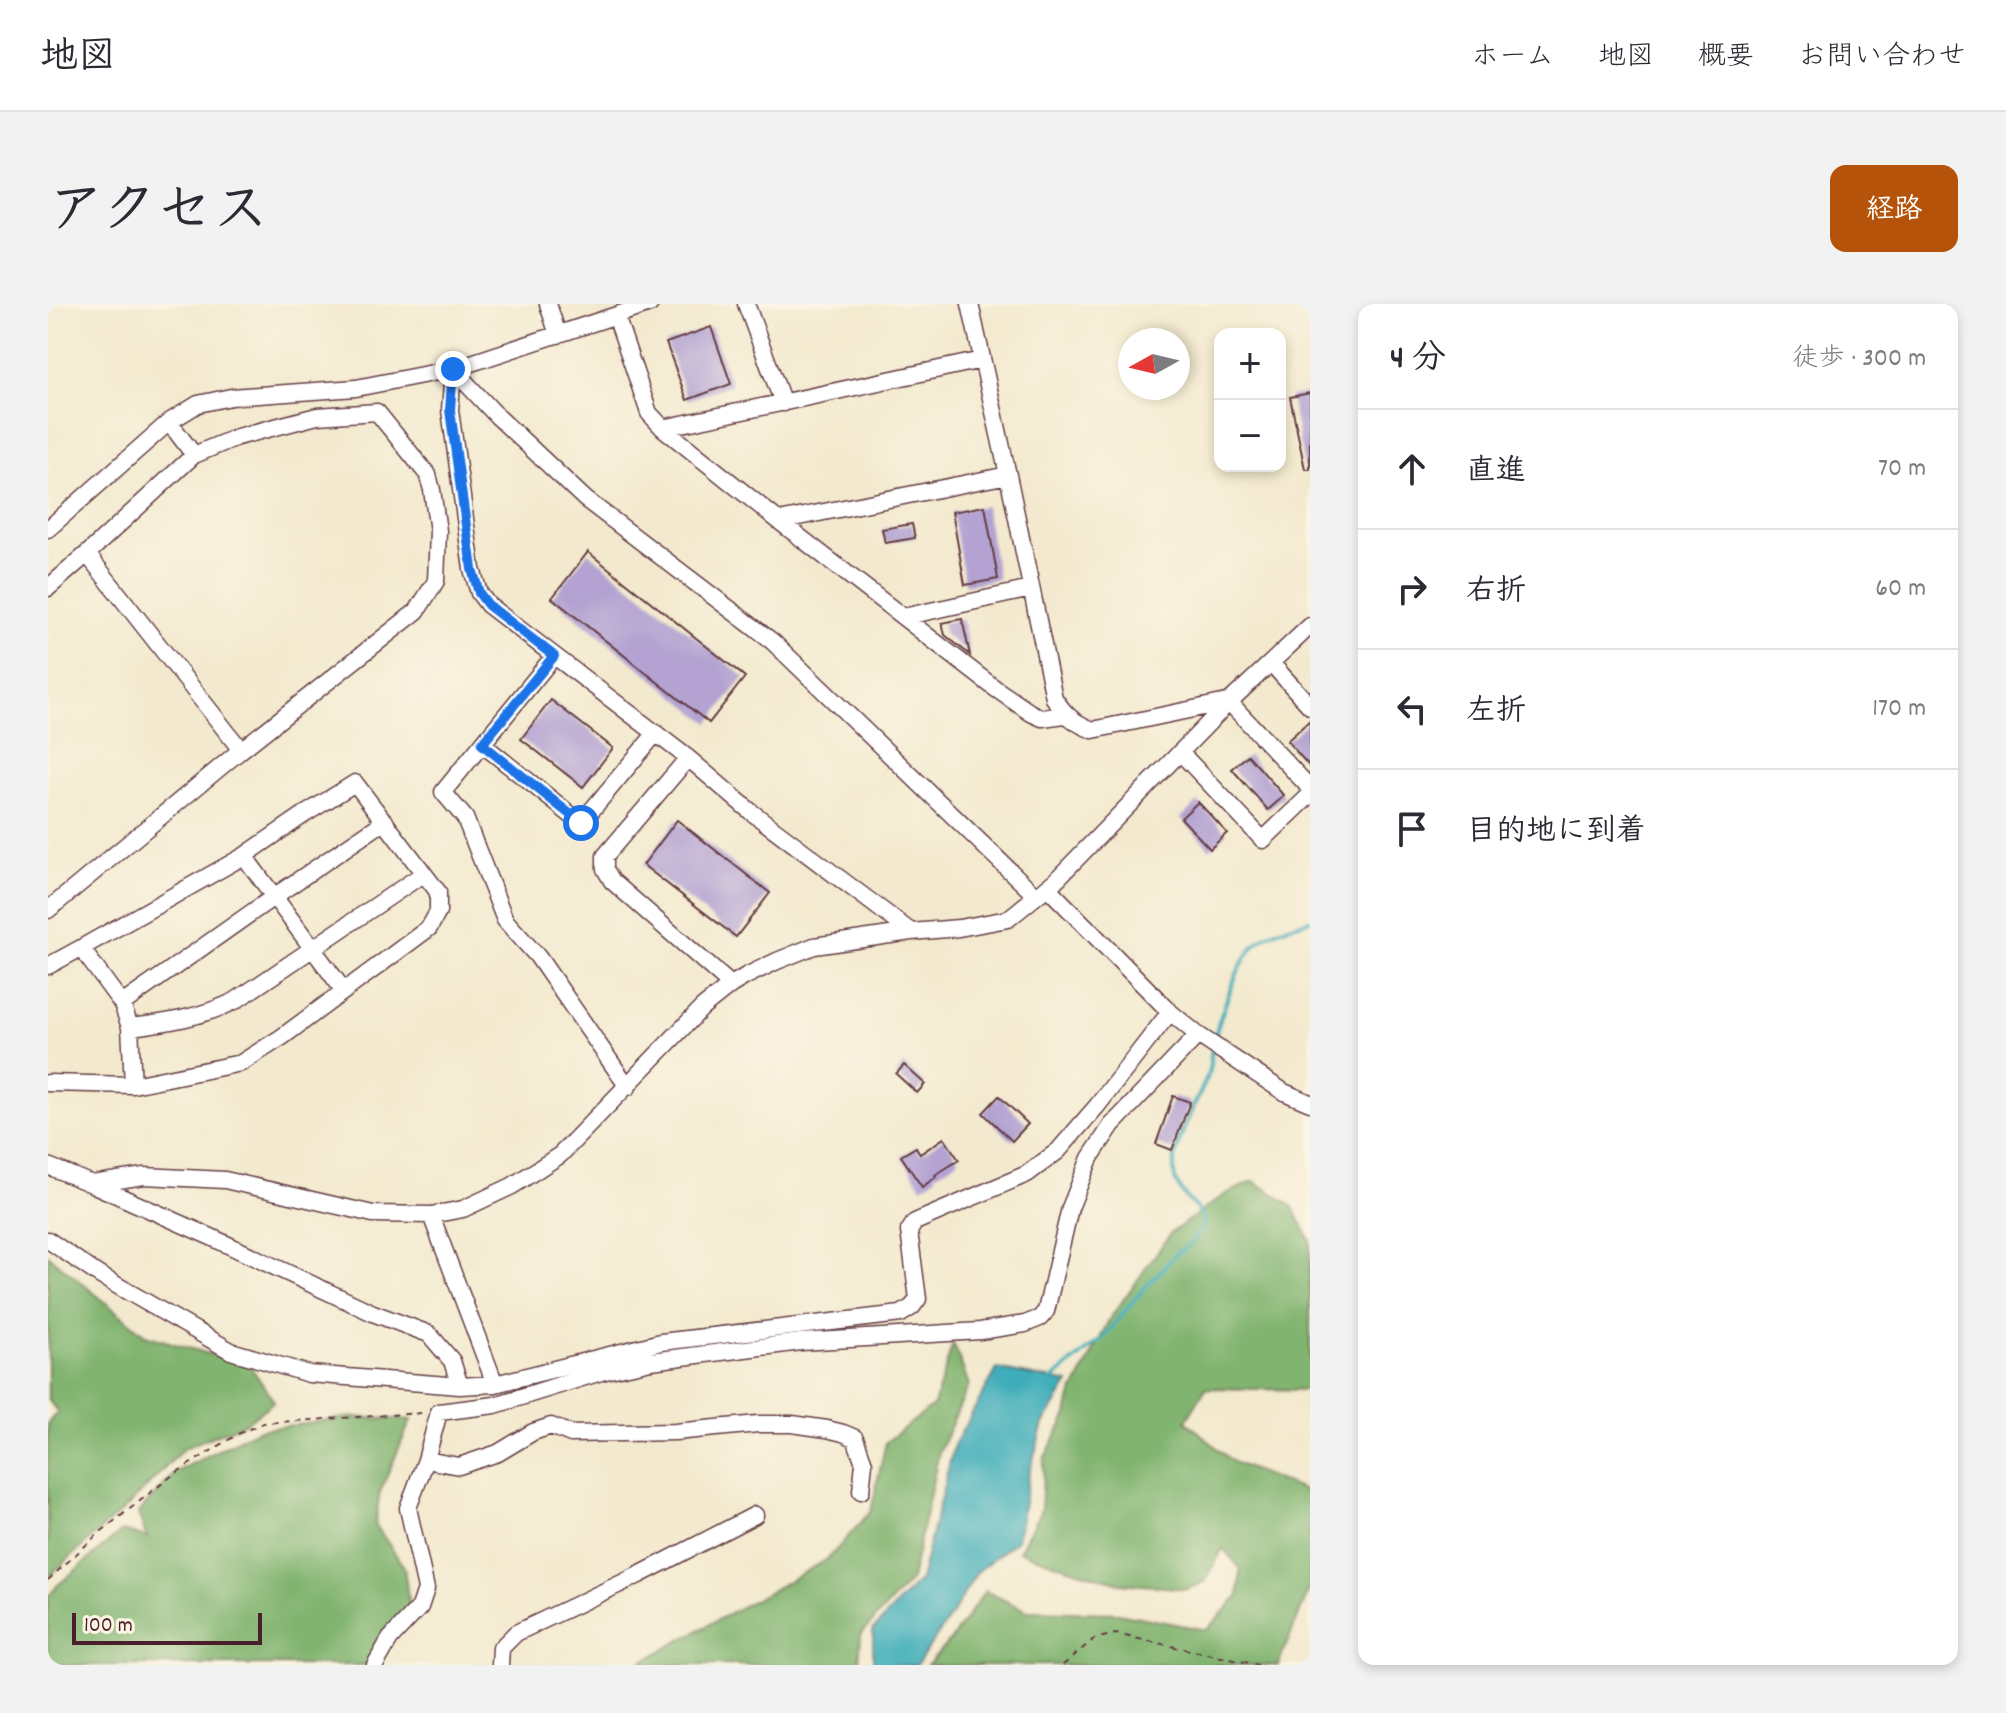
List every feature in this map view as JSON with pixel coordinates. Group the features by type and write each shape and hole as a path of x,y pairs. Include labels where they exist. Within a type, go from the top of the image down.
{"street":[{"path":"548,304 558,335"},
{"path":"48,529 169,422 198,404 231,397 356,388 453,369 650,304"},
{"path":"746,304 783,403"},
{"path":"970,304 1054,698 1065,715 1076,724 1093,730 1229,702"},
{"path":"616,316 649,413 663,428 996,689 1042,718 1065,715"},
{"path":"663,428 982,360"},
{"path":"453,369 450,410 472,569 479,593 488,605 688,758 750,811 911,932"},
{"path":"453,369 488,407 585,499 773,642 1170,1012 1198,1035 1284,1092 1310,1103"},
{"path":"48,588 194,455 237,437 317,416 377,412 428,475 438,531 436,581 417,611 241,750 48,910"},
{"path":"169,422 194,455"},
{"path":"779,521 1008,475"},
{"path":"87,554 241,750"},
{"path":"903,617 1031,589"},
{"path":"92,1184 144,1176 225,1180 373,1214 431,1215 463,1209 512,1186 560,1155 702,1008 731,985 814,946 1008,919 1042,891 1229,702 1310,626"},
{"path":"554,656 443,792 465,818 505,920 538,957 628,1087"},
{"path":"1271,663 1310,706"},
{"path":"1229,702 1310,788"},
{"path":"482,744 581,823 656,733"},
{"path":"1180,752 1263,840 1310,795"},
{"path":"688,758 605,856 605,869 612,881 731,985"},
{"path":"48,966 244,856 355,783 438,892 438,912 429,928 282,1037 241,1063 133,1085 48,1083"},
{"path":"122,1004 385,821"},
{"path":"244,856 344,991"},
{"path":"130,1027 170,1022 216,1010 235,1001 423,874"},
{"path":"81,948 122,1004 130,1027 133,1085"},
{"path":"48,1240 99,1275 231,1351 309,1374 460,1386 495,1384 661,1342 901,1314 918,1299 909,1231 915,1222 1027,1174 1058,1151 1170,1012"},
{"path":"375,1665 390,1639 420,1607 426,1589 408,1508 439,1412 495,1405 601,1372 651,1361 801,1342 980,1331 1033,1322 1046,1311 1070,1208 1090,1158 1112,1125 1198,1035"},
{"path":"48,1166 373,1313 429,1334 452,1361 460,1386"},
{"path":"431,1215 495,1384"},
{"path":"426,1460 459,1466 498,1453 533,1432 551,1426 571,1434 675,1432 792,1424 827,1429 855,1438 864,1463 861,1491"},
{"path":"500,1665 501,1648 516,1633 639,1575 755,1515"}],"path":[{"path":"48,1580 98,1534 174,1474 238,1434 263,1423 439,1412"},
{"path":"1063,1665 1094,1639 1116,1634 1258,1665"}],"green space":[{"path":"1254,1181 1292,1206 1310,1240 1310,1390 1206,1388 1186,1421 1233,1462 1307,1492 1310,1497 1310,1588 1278,1665 927,1665 953,1637 985,1591 1027,1611 1118,1613 1206,1630 1239,1596 1241,1569 1223,1548 1205,1582 1187,1589 1120,1583 1019,1551 1041,1510 1044,1459 1109,1320 1171,1233 1224,1195"},
{"path":"48,1255 145,1335 250,1366 274,1401 247,1422 184,1448 131,1503 48,1577 48,1423 58,1412 48,1400"},
{"path":"953,1343 969,1385 939,1452 911,1580 861,1634 859,1665 636,1665 828,1559 871,1511 886,1442 934,1405"},
{"path":"352,1417 411,1420 380,1492 375,1524 404,1567 410,1612 371,1665 48,1665 48,1597 122,1531 147,1538 138,1513 176,1472 257,1430"}],"water":[{"path":"997,1369 1069,1383 1043,1424 1029,1474 1017,1540 977,1572 916,1665 873,1665 873,1630 920,1580 954,1445"}],"building":[{"path":"711,327 731,384 687,400 666,343"},
{"path":"1310,393 1310,469 1305,469 1290,397"},
{"path":"985,506 998,579 965,585 952,512"},
{"path":"912,524 915,538 885,543 882,529"},
{"path":"588,552 745,677 709,723 552,598"},
{"path":"962,619 970,655 945,635 942,623"},
{"path":"551,700 613,748 583,787 521,739"},
{"path":"1310,720 1310,767 1287,741"},
{"path":"1248,755 1284,796 1268,810 1232,769"},
{"path":"1198,802 1227,833 1210,849 1181,818"},
{"path":"677,820 770,893 736,937 643,865"},
{"path":"904,1065 925,1084 917,1093 896,1074"},
{"path":"999,1096 1028,1124 1012,1141 983,1113"},
{"path":"1173,1096 1190,1102 1172,1150 1156,1144"},
{"path":"944,1138 959,1160 922,1187 901,1156 916,1147 920,1154"}],"waterway":[{"path":"1213,1041 1238,971 1253,947 1273,932 1310,920"},
{"path":"1048,1383 1105,1336 1203,1226 1203,1217 1178,1187 1174,1171 1178,1144 1207,1077 1212,1049"}],"route":[{"path":"453,369 450,410 472,569 479,593 488,605 554,656 482,744 581,823"}]}
